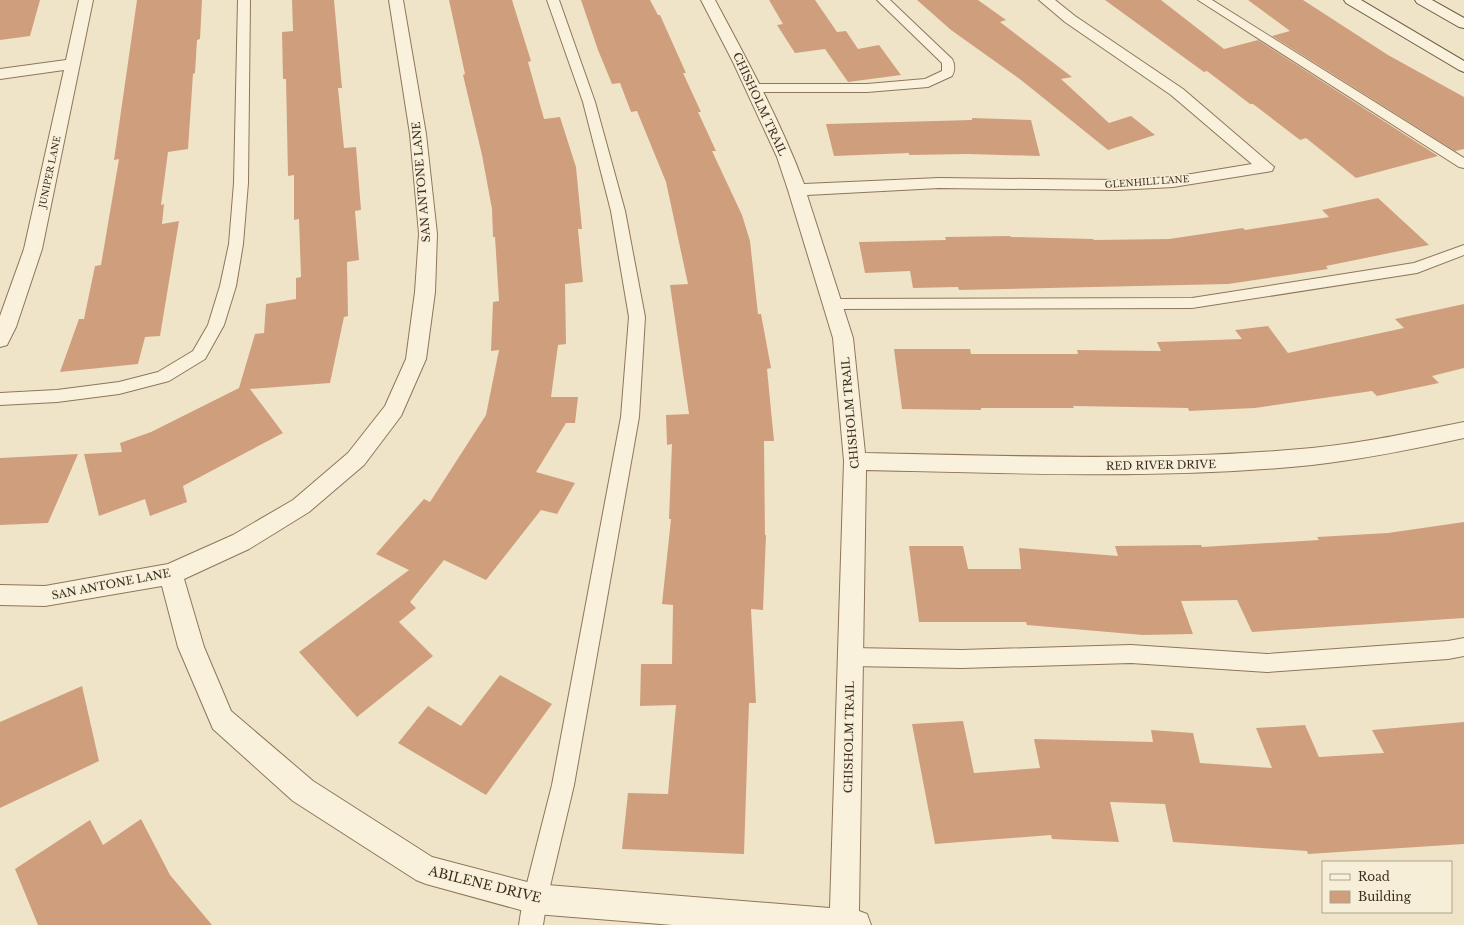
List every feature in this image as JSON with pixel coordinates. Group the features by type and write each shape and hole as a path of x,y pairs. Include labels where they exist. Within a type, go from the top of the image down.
{"street":[{"name":"JUNIPER LANE","path":"0,340 6,327 33,249 86,0"},
{"name":"SAN ANTONE LANE","path":"0,595 45,596 171,574 241,542 301,506 356,459 394,410 416,359 425,292 428,234 418,134 396,0"},
{"name":"CHISHOLM TRAIL","path":"708,0 741,62 785,157 797,190 843,338 855,461 848,925"},
{"name":"GLENHILL LANE","path":"797,190 939,183 1117,185 1173,182 1266,167 1177,92 1070,19 1046,0"},
{"path":"1350,0 1464,67"},
{"path":"1422,0 1464,24"},
{"path":"0,74 72,64"},
{"name":"RED RIVER DRIVE","path":"855,461 1096,466 1223,464 1334,454 1439,436 1464,430"},
{"name":"ABILENE DRIVE","path":"171,574 191,647 222,720 303,791 426,870 533,912 848,925"}],"lane":[{"path":"0,399 57,396 119,388 163,377 199,355 216,325 228,286 236,244 241,183 244,0"},
{"path":"533,912 563,785 630,417 637,317 616,204 589,102 553,0"},
{"path":"753,88 867,88 928,83 948,73 948,62 883,0"},
{"path":"1204,0 1464,164"},
{"path":"832,304 1192,304 1417,268 1464,250"},
{"path":"851,657 962,659 1131,654 1267,663 1448,650 1464,647"}],"building":[{"path":"0,0 40,0 30,36 0,40"},
{"path":"137,0 202,0 200,39 197,40 195,73 193,74 188,149 168,152 161,205 164,204 162,224 179,221 160,336 145,337 138,364 60,372 79,319 84,319 95,266 101,265 119,159 114,160"},
{"path":"292,0 334,0 342,88 338,88 344,148 356,147 361,210 355,211 359,260 347,262 348,316 344,317 330,383 250,389 283,433 183,486 187,502 150,516 145,499 99,516 84,454 122,452 120,443 151,432 239,388 255,334 264,333 266,304 296,299 296,278 301,277 299,219 294,220 294,175 288,176 286,79 283,79 282,32 293,31"},
{"path":"449,0 512,0 531,61 528,62 544,119 560,117 576,167 582,229 578,229 583,282 565,284 566,344 558,345 551,397 578,397 575,423 566,423 536,472 575,483 557,514 541,510 486,580 444,560 410,602 416,608 399,622 433,656 357,717 299,652 409,570 376,554 424,499 430,502 486,415 499,350 491,351 493,302 499,301 492,209 482,155 463,75 465,74"},
{"path":"581,0 650,0 658,15 660,15 686,73 683,73 701,112 698,112 716,151 712,151 742,215 750,241 758,314 761,314 771,368 767,369 774,441 764,441 766,535 763,610 751,609 756,703 749,703 744,854 622,849 628,793 668,794 676,705 640,706 641,664 672,664 673,605 662,604 671,519 669,519 672,444 667,445 666,415 689,414 670,285 688,284 666,182 637,111 631,112 620,83 612,84 598,50"},
{"path":"769,0 815,0 837,32 846,31 858,49 879,45 901,75 848,82 825,49 795,53 777,25 783,24"},
{"path":"917,0 978,0 1006,20 1000,22 1072,77 1061,79 1109,123 1131,116 1155,135 1108,150 1021,80 951,30"},
{"path":"1105,0 1161,0 1224,49 1258,40 1438,156 1356,178 1306,138 1300,140 1253,104 1250,104 1207,71 1204,72"},
{"path":"1248,0 1303,0 1388,55 1464,97 1464,149 1455,151 1272,36 1290,31"},
{"path":"972,118 1031,120 1040,156 968,154 909,155 909,153 834,156 826,124 972,120"},
{"path":"1378,198 1429,245 1326,266 1328,269 1228,284 959,290 958,287 913,288 910,271 865,273 859,242 946,240 945,237 1010,236 1094,240 1169,239 1243,228 1245,230 1329,217 1322,210"},
{"path":"1464,304 1464,368 1432,376 1439,383 1377,396 1372,391 1255,408 1189,411 1188,408 1073,406 1074,408 981,408 981,410 902,409 894,349 970,349 971,354 1078,354 1077,350 1161,351 1157,342 1242,339 1235,330 1268,326 1288,353 1404,328 1395,319"},
{"path":"78,454 48,523 0,525 0,458"},
{"path":"1464,522 1464,618 1252,632 1237,600 1181,601 1193,634 1143,635 1027,625 1026,622 919,622 909,546 963,546 968,569 1021,569 1019,548 1118,556 1115,546 1201,545 1202,547 1319,540 1317,537 1388,533"},
{"path":"500,675 552,704 486,795 398,743 428,706 461,726"},
{"path":"82,686 99,761 0,808 0,722"},
{"path":"963,721 974,773 1040,768 1034,739 1153,742 1151,730 1193,733 1200,763 1272,768 1256,728 1305,725 1319,757 1384,753 1372,730 1464,722 1464,844 1308,854 1307,851 1173,842 1165,804 1110,802 1119,842 1052,839 1051,835 935,844 912,724"},
{"path":"141,819 170,875 212,925 38,925 15,869 90,820 103,845"}]}
